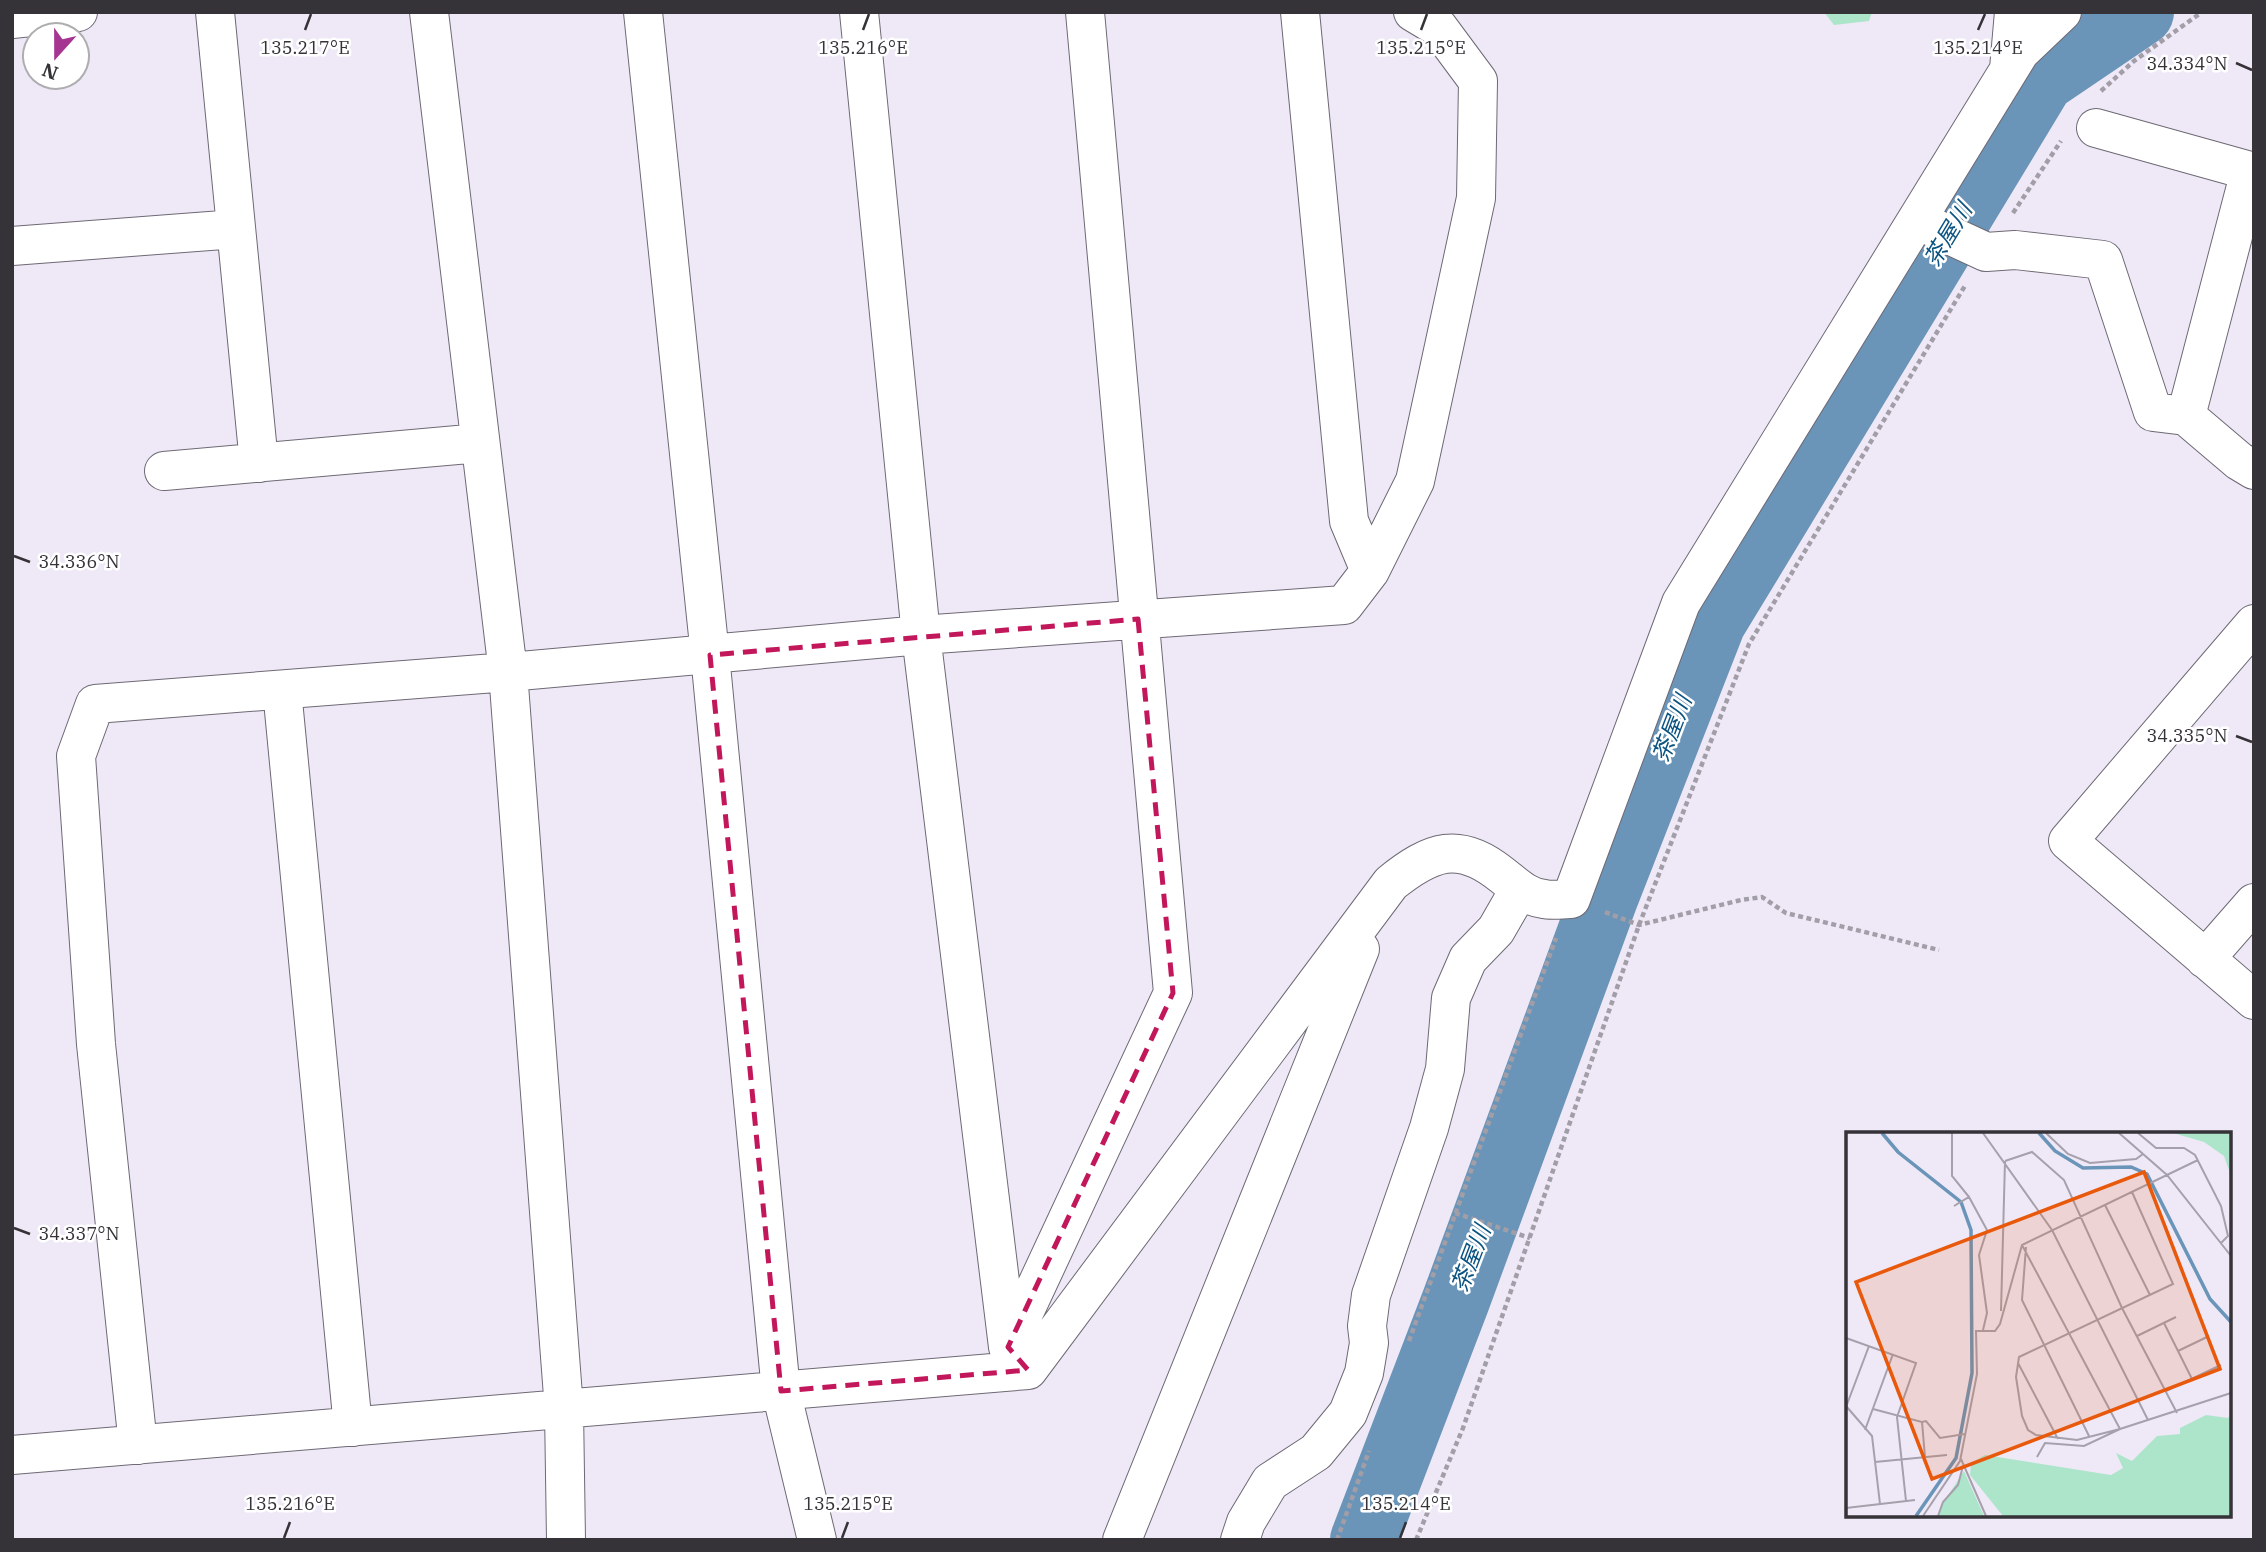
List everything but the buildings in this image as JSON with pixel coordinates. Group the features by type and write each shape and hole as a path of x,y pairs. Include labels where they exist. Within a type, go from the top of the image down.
{"street":[{"path":"12,19 78,12"},
{"path":"215,12 259,463"},
{"path":"429,12 508,672 564,1409 566,1540"},
{"path":"643,12 710,655 782,1391 817,1540"},
{"path":"859,12 921,635 1018,1358"},
{"path":"1018,1358 1173,993 1085,12"},
{"path":"1300,12 1349,521 1370,571"},
{"path":"138,1445 96,1044 76,756 96,704 508,672 921,635 1344,605 1370,571 1415,481 1476,198 1478,81 1438,27 1413,12"},
{"path":"2009,69 2014,12"},
{"path":"12,1455 782,1391 1018,1358 1379,902 1391,883 1414,864 1444,852 1474,856 1501,873 1519,890 1542,899 1571,899 1681,603 2009,69 2020,52 2062,12"},
{"path":"2086,120 2252,171 2186,416"},
{"path":"1917,220 1986,252 2015,250 2103,260 2153,412 2186,416 2239,461 2254,470"},
{"path":"12,246 236,229"},
{"path":"164,471 481,443"},
{"path":"2254,624 2068,841 2254,1000"},
{"path":"282,690 354,1427"},
{"path":"1240,1540 1246,1522 1270,1482 1316,1451 1348,1413 1364,1373 1369,1343 1367,1326 1371,1295 1429,1128 1445,1069 1451,998 1468,959 1496,930 1519,890"},
{"path":"1122,1540 1379,902"},
{"path":"2205,959 2254,903"}],"path":[{"path":"1416,1540 1463,1429 1639,925 1749,645 1986,252 2134,61 2202,12"},
{"path":"1639,925 1762,897 1786,913 1939,950"},
{"path":"1408,1344 1571,899"},
{"path":"1455,1213 1530,1238"},
{"path":"1337,1540 1370,1448"}],"highlighted area":[{"path":"1138,619 1173,993 1008,1347 1028,1370 781,1391 710,655"}],"green space":[{"path":"1824,12 1872,12 1869,21 1834,25"}],"waterway":[{"name":"茶屋川","path":"1364,1540 1456,1300 1604,898 1712,622 2041,79 2140,12"}]}
